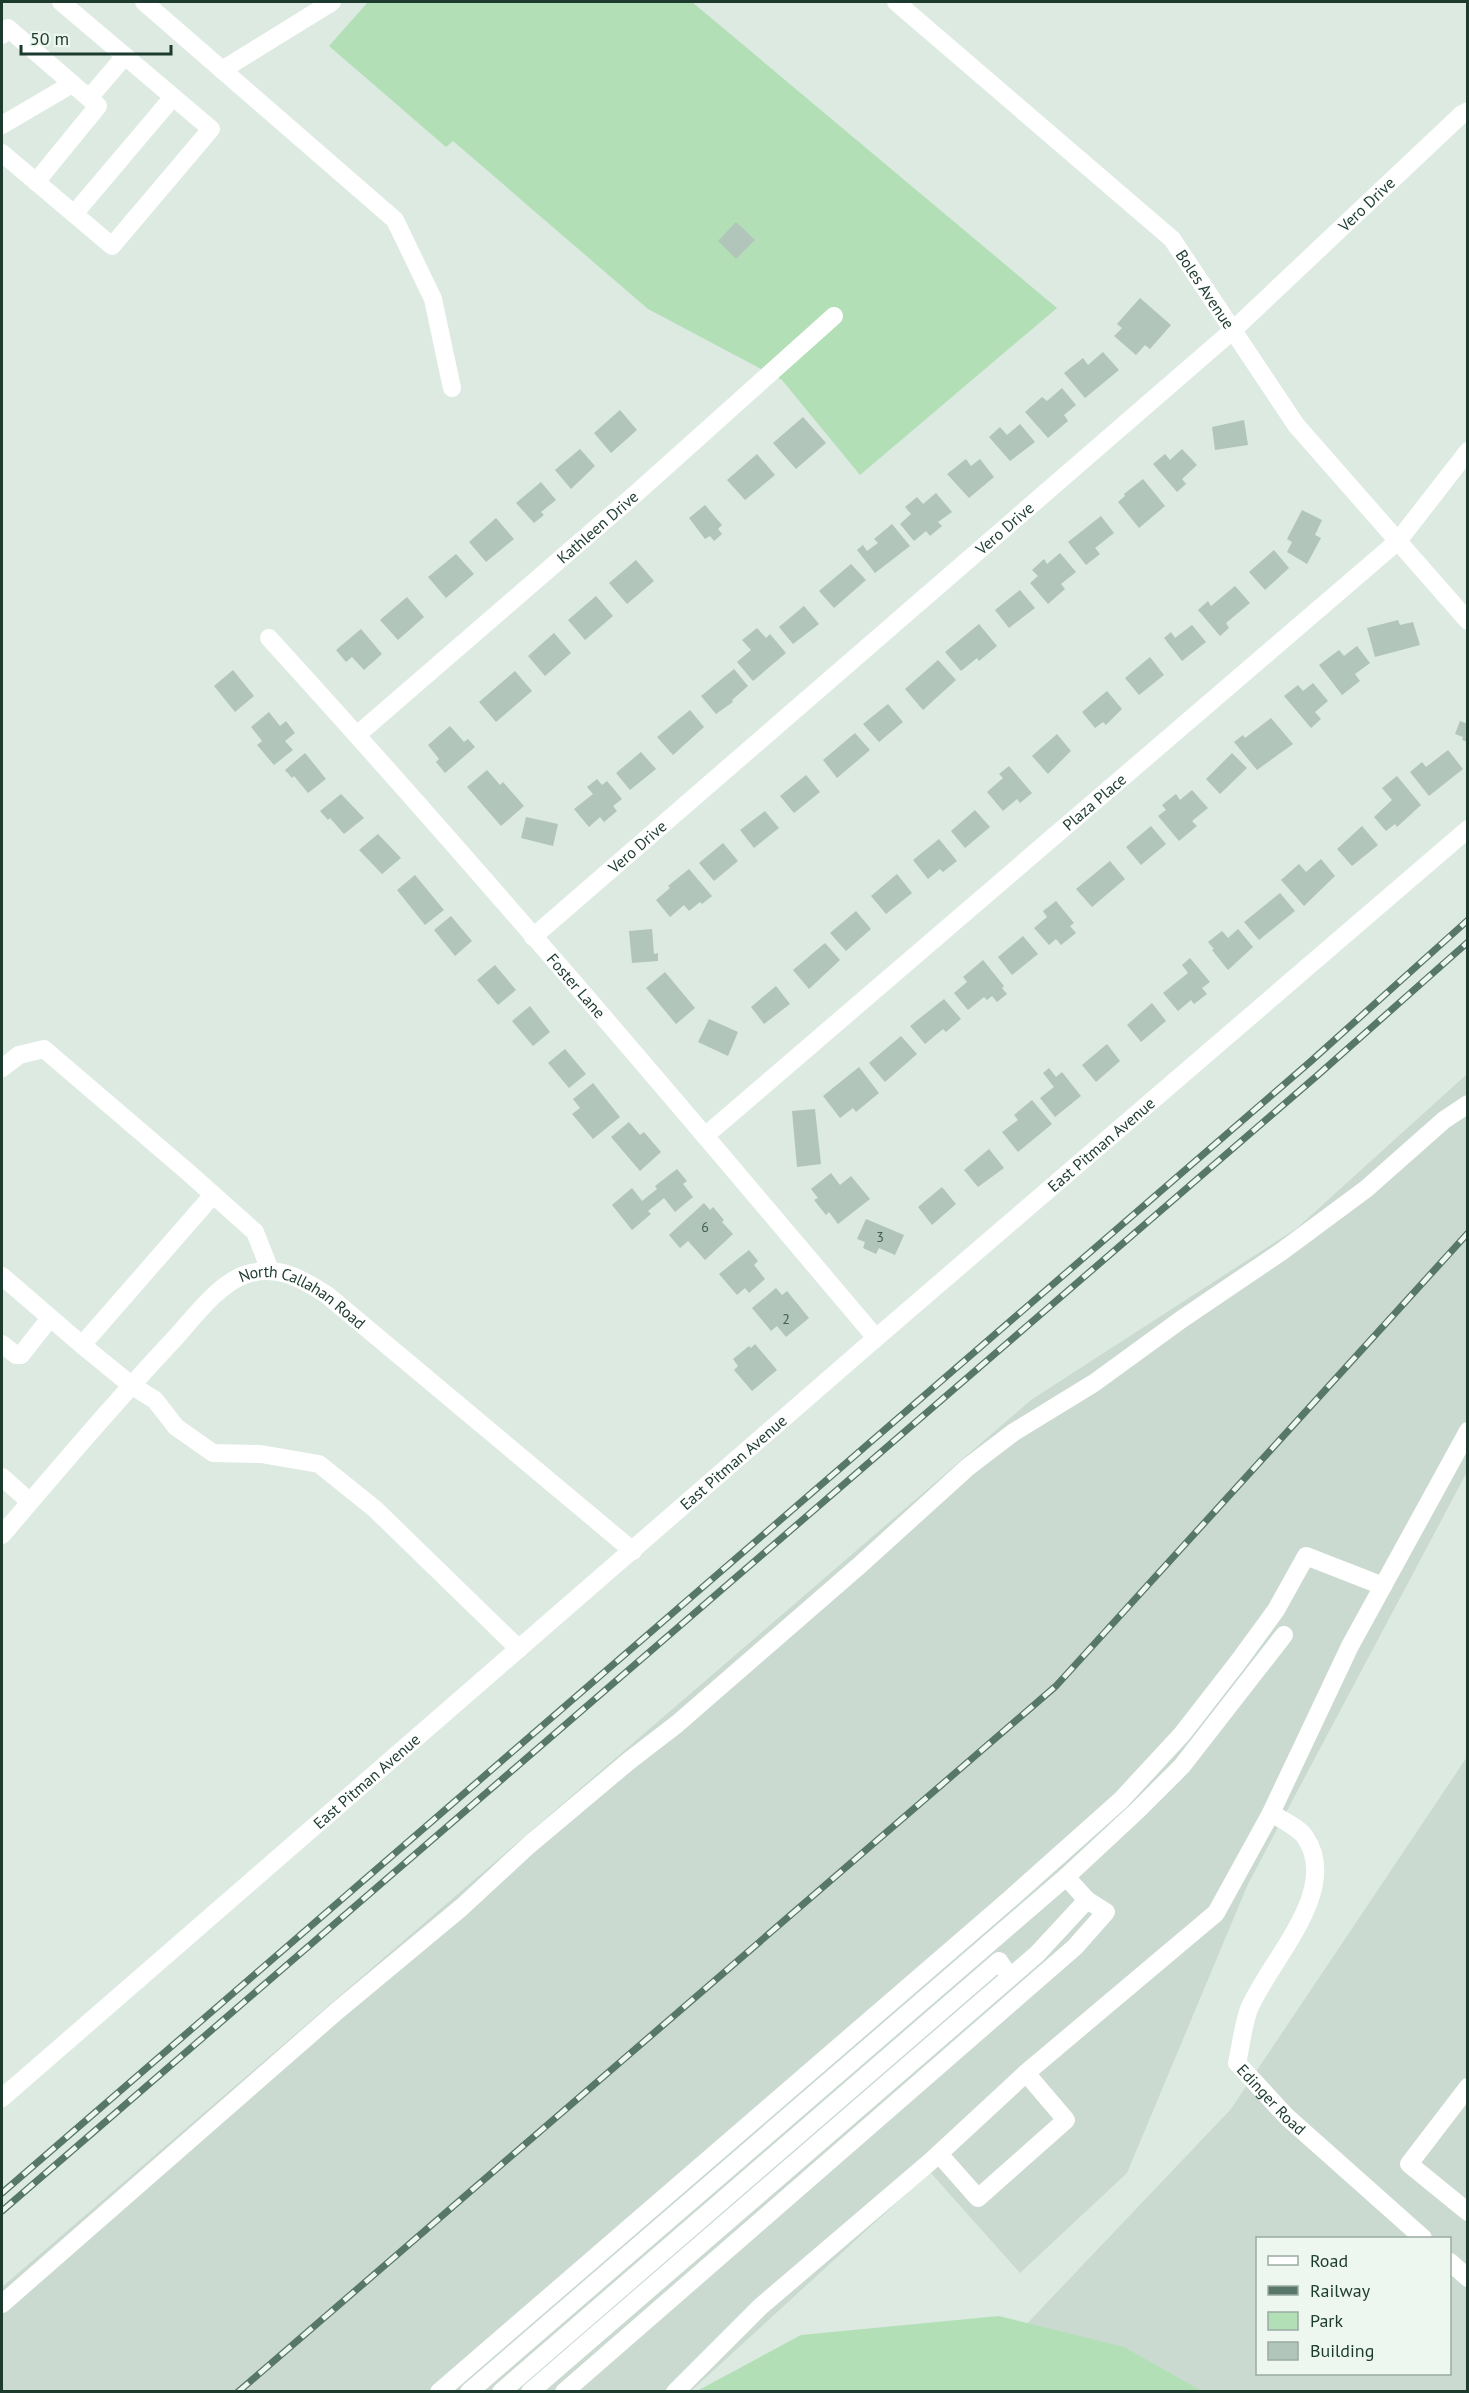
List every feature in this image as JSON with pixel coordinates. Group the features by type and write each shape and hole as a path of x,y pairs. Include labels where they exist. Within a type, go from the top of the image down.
{"street":[{"path":"2,153 112,246 211,129 61,2"},
{"path":"144,2 395,220 433,298 452,388"},
{"path":"222,70 332,2"},
{"name":"Boles Avenue","path":"896,2 1172,239 1296,425 1467,621"},
{"path":"2,35 8,28 99,106 36,182"},
{"path":"89,98 125,56"},
{"path":"2,125 72,84"},
{"path":"74,214 173,97"},
{"name":"Vero Drive","path":"533,937 1232,331 1467,111"},
{"name":"Kathleen Drive","path":"357,735 632,497 834,316"},
{"name":"Plaza Place","path":"705,1136 1398,540 1467,452"},
{"name":"Foster Lane","path":"269,638 533,937 876,1338"},
{"name":"East Pitman Avenue","path":"2,2098 876,1338 1467,829"},
{"path":"2,1068 19,1055 44,1049 255,1232 270,1270"},
{"path":"2,2304 329,2018 462,1907 529,1845 677,1724 860,1565 968,1467 1014,1432 1094,1383 1281,1252 1366,1189 1444,1120 1467,1104"},
{"path":"82,1346 212,1196"},
{"name":"North Callahan Road","path":"2,1535 131,1385 219,1291 245,1275 270,1270 287,1273 306,1281 327,1295 633,1551"},
{"path":"2,1276 82,1346 131,1385 155,1400 176,1427 213,1453 261,1454 319,1464 375,1509 519,1649"},
{"path":"2,1344 16,1355 21,1355 50,1318"},
{"path":"675,2391 760,2307 939,2154 1026,2073 1205,1924 1215,1913 1271,1813 1350,1646 1467,1431"},
{"path":"2,1477 30,1502"},
{"path":"439,2391 1010,1899 1121,1800 1182,1734 1238,1662 1276,1610 1306,1556 1383,1586"},
{"path":"469,2391 1066,1877 1182,1766 1284,1635"},
{"name":"Edinger Road","path":"1271,1813 1305,1837 1313,1856 1316,1875 1312,1898 1249,2009 1237,2063 1287,2117 1422,2237"},
{"path":"564,2391 1075,1947 1106,1912 1087,1900 1066,1877"},
{"path":"530,2391 1037,1954 1087,1900"},
{"path":"501,2391 999,1961 1010,1977"},
{"path":"939,2154 978,2198 1066,2120 1026,2073"},
{"path":"1467,2087 1409,2164 1467,2212"},
{"path":"1451,2264 1467,2278"}],"shaded area":[{"path":"1467,1074 1467,1472 1248,1884 1127,2173 1020,2273 930,2172 690,2392 2,2391 2,2287 1031,1400 1297,1228"},
{"path":"1467,1757 1467,2391 958,2392 982,2371 1231,2109"}],"green space":[{"path":"368,2 692,2 1057,308 860,475 782,380 648,309 453,141 446,147 329,46"},
{"path":"999,2316 1124,2347 1202,2391 697,2391 801,2335"}],"building":[{"path":"736,222 755,240 736,259 718,241"},
{"path":"1140,298 1171,325 1150,349 1145,345 1136,355 1114,336 1122,328 1117,324"},
{"path":"1103,352 1119,370 1085,398 1064,373 1083,358 1088,365"},
{"path":"1062,388 1076,405 1064,415 1068,421 1048,438 1025,412 1042,397 1047,401"},
{"path":"620,410 637,430 611,453 594,433"},
{"path":"803,417 826,443 796,469 773,443"},
{"path":"1244,420 1248,445 1215,450 1212,427"},
{"path":"1020,424 1035,442 1010,461 989,437 1000,427 1007,435"},
{"path":"580,449 595,466 571,489 555,470"},
{"path":"1182,449 1197,465 1182,479 1186,484 1177,492 1153,464 1165,454 1170,460"},
{"path":"757,454 775,475 745,500 727,480"},
{"path":"966,459 971,466 980,459 994,477 969,498 947,474"},
{"path":"1143,479 1165,506 1139,528 1118,502 1125,496 1124,494"},
{"path":"541,482 556,500 541,512 544,515 534,523 516,503"},
{"path":"936,493 952,512 938,522 942,526 930,536 926,531 914,541 900,524 911,514 905,507 917,497 923,504"},
{"path":"705,505 722,525 718,529 722,534 714,541 710,536 705,539 689,518"},
{"path":"1302,510 1322,520 1315,535 1321,538 1307,564 1287,552 1292,542 1287,539"},
{"path":"1101,516 1114,533 1095,548 1100,554 1086,565 1068,542"},
{"path":"496,518 514,539 486,562 469,542"},
{"path":"892,524 910,546 875,573 857,550 863,545 867,551 878,543 874,539"},
{"path":"1274,550 1289,568 1265,590 1249,572"},
{"path":"1060,553 1076,572 1061,584 1065,589 1048,604 1030,583 1038,576 1032,570 1044,559 1047,564"},
{"path":"456,554 474,574 446,598 428,577"},
{"path":"636,560 654,581 627,604 609,583"},
{"path":"851,564 866,580 834,608 819,591"},
{"path":"1235,586 1250,603 1226,623 1229,628 1220,636 1198,610 1208,601 1211,606"},
{"path":"1020,590 1035,608 1009,628 995,610"},
{"path":"596,596 613,616 585,640 568,620"},
{"path":"407,597 424,617 398,640 380,620"},
{"path":"804,606 819,624 793,644 779,627"},
{"path":"1398,620 1400,625 1413,622 1420,645 1375,657 1367,628"},
{"path":"979,624 997,646 979,661 977,658 961,671 945,652"},
{"path":"1192,625 1206,642 1182,661 1164,638 1171,632 1175,638"},
{"path":"757,628 766,638 770,634 786,653 753,681 737,662 751,650 742,640"},
{"path":"361,629 382,654 364,670 352,657 346,662 336,650"},
{"path":"554,633 571,653 545,676 528,656"},
{"path":"1357,646 1370,663 1355,674 1360,681 1342,695 1319,665 1339,650 1344,656"},
{"path":"1150,657 1164,675 1139,695 1125,678"},
{"path":"938,660 956,680 923,710 905,689"},
{"path":"734,669 748,686 732,700 733,702 716,714 701,696"},
{"path":"233,670 254,696 235,712 214,686"},
{"path":"515,671 532,691 496,722 479,702"},
{"path":"1313,683 1328,701 1315,712 1321,719 1311,728 1284,696 1298,685 1303,691"},
{"path":"1107,691 1122,709 1106,725 1103,722 1095,728 1082,712"},
{"path":"888,704 903,722 879,742 863,724"},
{"path":"690,710 704,727 673,755 657,737"},
{"path":"269,712 280,726 286,721 295,733 285,741 293,750 274,765 257,745 262,741 251,727"},
{"path":"1271,718 1293,744 1257,770 1234,742 1243,735 1245,738"},
{"path":"1460,721 1468,724 1468,742 1455,734"},
{"path":"450,726 464,742 468,739 475,747 445,773 436,762 439,759 428,745"},
{"path":"855,733 870,750 837,778 823,760"},
{"path":"1057,734 1071,751 1048,774 1032,756"},
{"path":"1448,750 1463,769 1429,796 1410,772 1422,762 1426,767"},
{"path":"641,752 656,769 630,790 616,773"},
{"path":"305,753 326,779 308,793 294,776 292,778 285,770"},
{"path":"1232,753 1247,768 1220,794 1206,779"},
{"path":"1009,766 1032,793 1020,803 1017,799 1003,811 987,792 1003,778 999,774"},
{"path":"487,770 500,785 503,782 524,806 501,826 467,787"},
{"path":"806,775 820,792 794,813 780,796"},
{"path":"1397,776 1421,805 1397,827 1395,824 1386,831 1374,817 1392,800 1382,788"},
{"path":"597,779 602,785 607,781 622,799 613,806 617,811 604,822 600,817 589,827 574,809 593,794 587,787"},
{"path":"1192,790 1208,808 1192,821 1197,826 1179,841 1158,816 1166,810 1162,805 1176,794 1180,800"},
{"path":"341,794 364,818 344,834 330,818 328,820 320,811"},
{"path":"975,810 990,827 965,848 951,831"},
{"path":"765,811 779,828 754,848 740,830"},
{"path":"526,817 558,824 553,846 521,838"},
{"path":"1151,826 1166,844 1141,865 1126,847"},
{"path":"1362,826 1378,845 1352,866 1337,849"},
{"path":"378,834 401,858 382,874 359,850"},
{"path":"939,839 957,861 943,872 940,869 928,879 913,860"},
{"path":"723,843 738,861 714,881 699,863"},
{"path":"1321,859 1335,876 1304,906 1281,880 1299,864 1306,872"},
{"path":"1110,861 1125,879 1092,907 1076,889"},
{"path":"689,869 712,896 689,911 684,905 670,917 656,900 670,888 668,886"},
{"path":"897,874 912,893 886,914 871,896"},
{"path":"415,875 444,910 425,925 397,890"},
{"path":"1280,893 1295,911 1259,940 1244,922"},
{"path":"1056,901 1074,923 1070,926 1076,933 1061,945 1056,939 1049,945 1034,928 1047,917 1043,911"},
{"path":"856,911 871,929 846,951 830,933"},
{"path":"451,916 472,941 455,956 434,930"},
{"path":"652,929 654,954 658,953 658,961 632,963 629,931"},
{"path":"1238,929 1253,947 1228,970 1208,942 1222,931 1228,938"},
{"path":"1023,936 1038,954 1012,975 998,957"},
{"path":"825,943 840,960 809,989 793,970"},
{"path":"1190,958 1210,982 1202,988 1207,994 1194,1004 1191,1000 1178,1011 1163,993 1188,973 1182,965"},
{"path":"983,960 1004,986 1002,988 1007,994 997,1002 992,996 987,1000 984,997 968,1010 954,993 967,982 963,977"},
{"path":"495,965 516,990 498,1005 477,980"},
{"path":"665,972 695,1008 676,1024 646,988"},
{"path":"776,986 790,1004 764,1024 751,1007"},
{"path":"944,999 961,1019 946,1032 943,1029 925,1044 910,1026"},
{"path":"1152,1003 1166,1021 1141,1042 1127,1025"},
{"path":"530,1006 550,1032 533,1046 512,1021"},
{"path":"709,1019 738,1032 728,1056 698,1042"},
{"path":"901,1036 917,1054 885,1082 869,1063"},
{"path":"1107,1044 1120,1061 1096,1082 1082,1065"},
{"path":"565,1049 586,1074 569,1088 548,1063"},
{"path":"859,1067 879,1093 856,1112 853,1108 840,1118 823,1096"},
{"path":"1049,1068 1056,1077 1062,1072 1081,1096 1055,1117 1040,1098 1054,1087 1043,1073"},
{"path":"593,1083 620,1117 593,1139 572,1114 580,1108 573,1099"},
{"path":"1032,1100 1052,1124 1018,1152 1002,1132 1018,1120 1014,1115"},
{"path":"815,1109 821,1164 797,1167 792,1111"},
{"path":"629,1122 640,1135 644,1132 661,1152 640,1171 611,1137"},
{"path":"989,1149 1004,1168 978,1187 964,1170"},
{"path":"677,1169 687,1181 683,1184 693,1197 675,1212 664,1198 648,1211 651,1214 632,1230 612,1205 632,1188 642,1201 657,1189 655,1186"},
{"path":"831,1173 840,1185 851,1176 870,1199 838,1224 829,1212 826,1215 814,1200 818,1198 811,1189"},
{"path":"942,1187 956,1204 932,1225 918,1207"},
{"path":"704,1203 710,1210 713,1207 733,1234 705,1260 688,1241 680,1248 669,1235"},
{"path":"866,1219 904,1235 895,1255 879,1248 876,1254 863,1248 865,1242 857,1239"},
{"path":"749,1250 758,1261 754,1265 765,1279 749,1293 745,1288 737,1295 719,1274"},
{"path":"776,1288 782,1295 787,1291 809,1318 786,1337 777,1326 771,1331 752,1308"},
{"path":"755,1344 777,1370 752,1391 734,1370 738,1366 733,1359"}],"railway":[{"path":"2,2193 1310,1062 1468,920"},
{"path":"2,2211 1319,1074 1468,942"},
{"path":"238,2392 1056,1686 1468,1233"}]}
